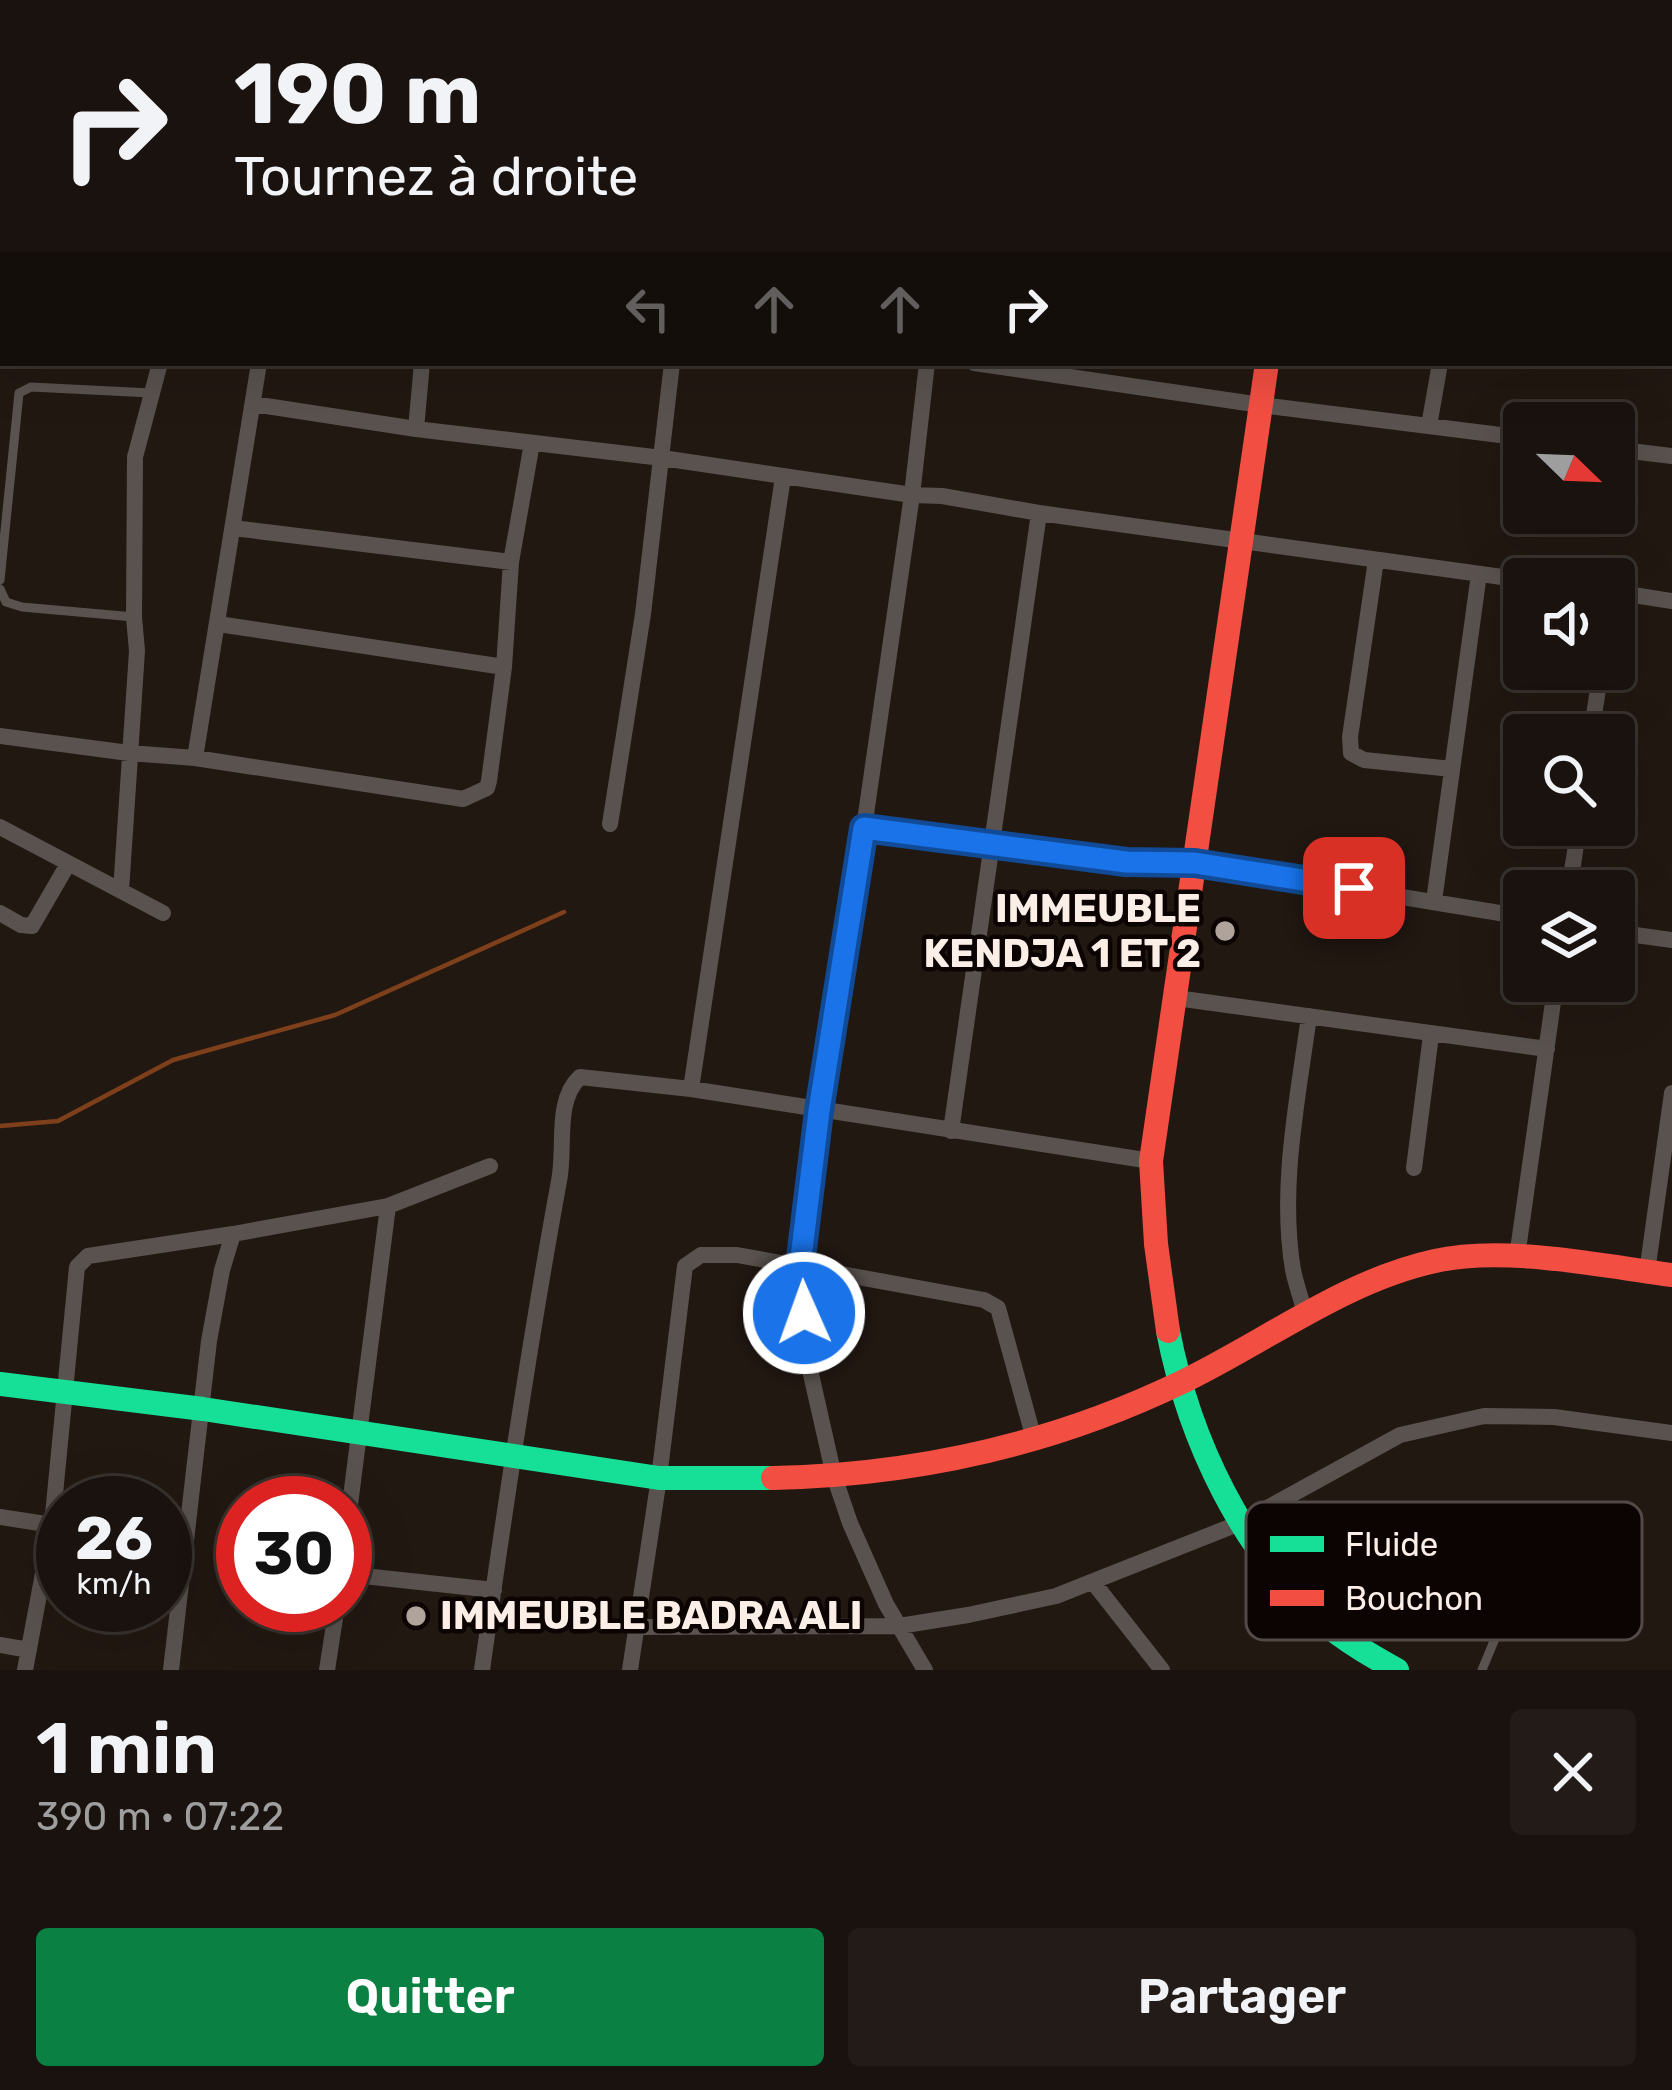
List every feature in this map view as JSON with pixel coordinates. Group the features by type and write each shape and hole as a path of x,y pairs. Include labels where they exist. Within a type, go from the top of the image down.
{"street":[{"path":"121,891 137,651 135,457 159,366"},
{"path":"195,758 259,366"},
{"path":"416,428 422,366"},
{"path":"610,824 643,614 672,366"},
{"path":"926,1670 899,1626 850,1523 834,1476 808,1360 800,1266 927,366"},
{"path":"998,366 1503,435"},
{"path":"1246,1531 1208,1459 1179,1384 1157,1266 1151,1161 1267,366"},
{"path":"1430,426 1440,366"},
{"path":"253,404 1503,577"},
{"path":"0,736 195,758 463,799 475,796 489,781 511,562 532,443"},
{"path":"1635,452 1672,456"},
{"path":"691,1089 783,477"},
{"path":"951,1132 1039,513"},
{"path":"233,528 511,562"},
{"path":"1376,560 1349,736 1352,753 1364,760 1452,769"},
{"path":"1434,901 1479,574"},
{"path":"1635,595 1672,601"},
{"path":"218,624 503,668"},
{"path":"0,827 163,913"},
{"path":"864,828 1126,862 1195,863 1503,913"},
{"path":"0,913 32,926 68,864"},
{"path":"1635,935 1672,940"},
{"path":"1176,998 1547,1049"},
{"path":"1517,1257 1553,1002"},
{"path":"1306,1316 1293,1270 1288,1202 1309,1016"},
{"path":"1414,1168 1431,1034"},
{"path":"482,1670 562,1164 565,1106 569,1088 580,1077 691,1089 1151,1161"},
{"path":"0,1384 203,1409 658,1478 730,1481 920,1467 1088,1422 1179,1384 1368,1282 1442,1259 1517,1257 1659,1274 1672,1093"},
{"path":"56,1476 77,1267 88,1256 388,1206 490,1166"},
{"path":"354,1476 388,1206"},
{"path":"171,1670 209,1341 232,1234"},
{"path":"630,1670 686,1266 700,1255 737,1255 984,1300 998,1308 1034,1439"},
{"path":"1278,1502 1400,1435 1484,1416 1553,1417 1672,1433"},
{"path":"0,1517 36,1523"},
{"path":"636,1627 899,1626 968,1616 1056,1595 1246,1520"},
{"path":"372,1577 494,1590"},
{"path":"1093,1582 1162,1670"},
{"path":"26,1670 36,1613"},
{"path":"327,1670 333,1632"},
{"path":"1347,1640 1363,1654 1397,1670"},
{"path":"0,1645 29,1651"}],"lane":[{"path":"0,580 19,393 31,387 151,393"},
{"path":"0,590 6,602 22,607 134,617"},
{"path":"1482,1670 1494,1640"}],"waterway":[{"path":"0,1126 58,1121 173,1060 335,1015 564,912"}],"traffic: fast":[{"path":"1168,1331 1205,1452 1246,1530"},
{"path":"0,1384 203,1409 659,1478 773,1478"},
{"path":"1348,1640 1397,1670"}],"traffic: jam":[{"path":"1168,1331 1151,1161 1267,366"},
{"path":"773,1478 930,1463 1083,1423 1180,1383 1368,1283 1435,1261 1522,1256 1672,1275"}],"place":[{"name":"IMMEUBLE KENDJA 1 ET 2","path":"1225,931"},
{"name":"IMMEUBLE BADRA ALI","path":"416,1616"}],"route":[{"path":"804,1313 800,1266 819,1111 864,828 1126,862 1195,863 1354,888"}]}
